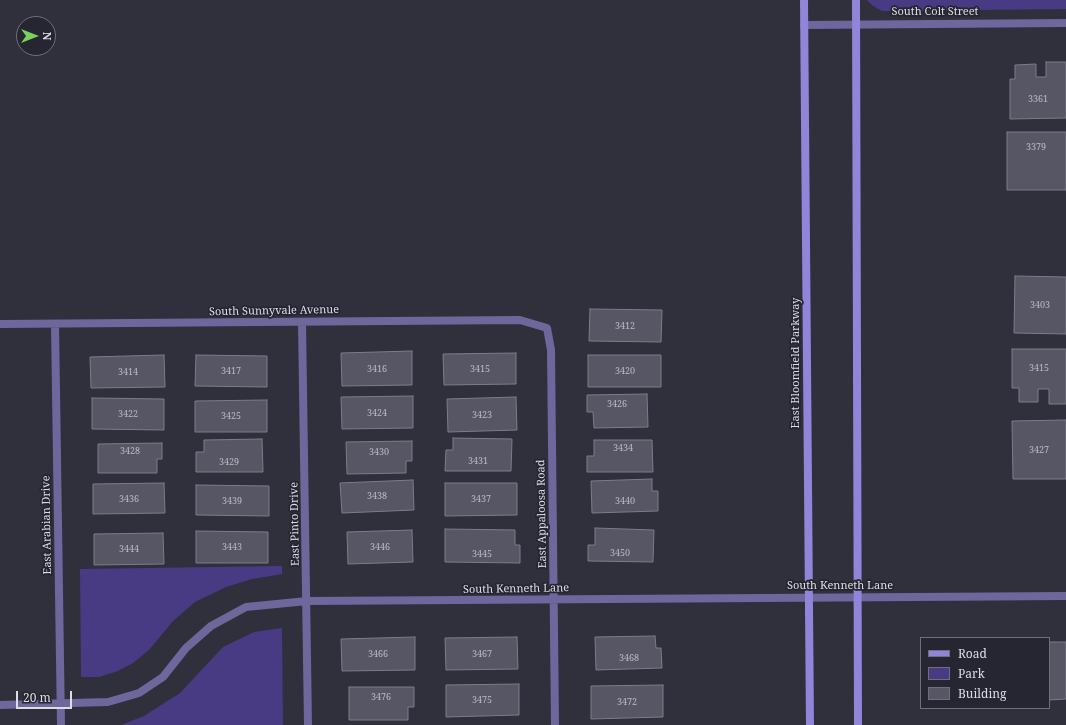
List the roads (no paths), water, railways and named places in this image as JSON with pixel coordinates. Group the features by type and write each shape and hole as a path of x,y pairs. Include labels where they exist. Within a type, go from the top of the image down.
{"street":[{"name":"East Bloomfield Parkway","path":"804,0 810,725"},
{"path":"856,0 858,725"},
{"name":"South Colt Street","path":"804,25 1066,23"},
{"name":"South Sunnyvale Avenue","path":"0,324 520,320 547,328"},
{"name":"East Pinto Drive","path":"302,322 308,725"},
{"name":"East Arabian Drive","path":"55,324 60,725"},
{"name":"East Appaloosa Road","path":"547,328 551,350 555,600 555,725"},
{"name":"South Kenneth Lane","path":"0,705 108,702 139,693 163,677 186,648 211,626 246,607 307,602 857,596 1066,596"}]}
